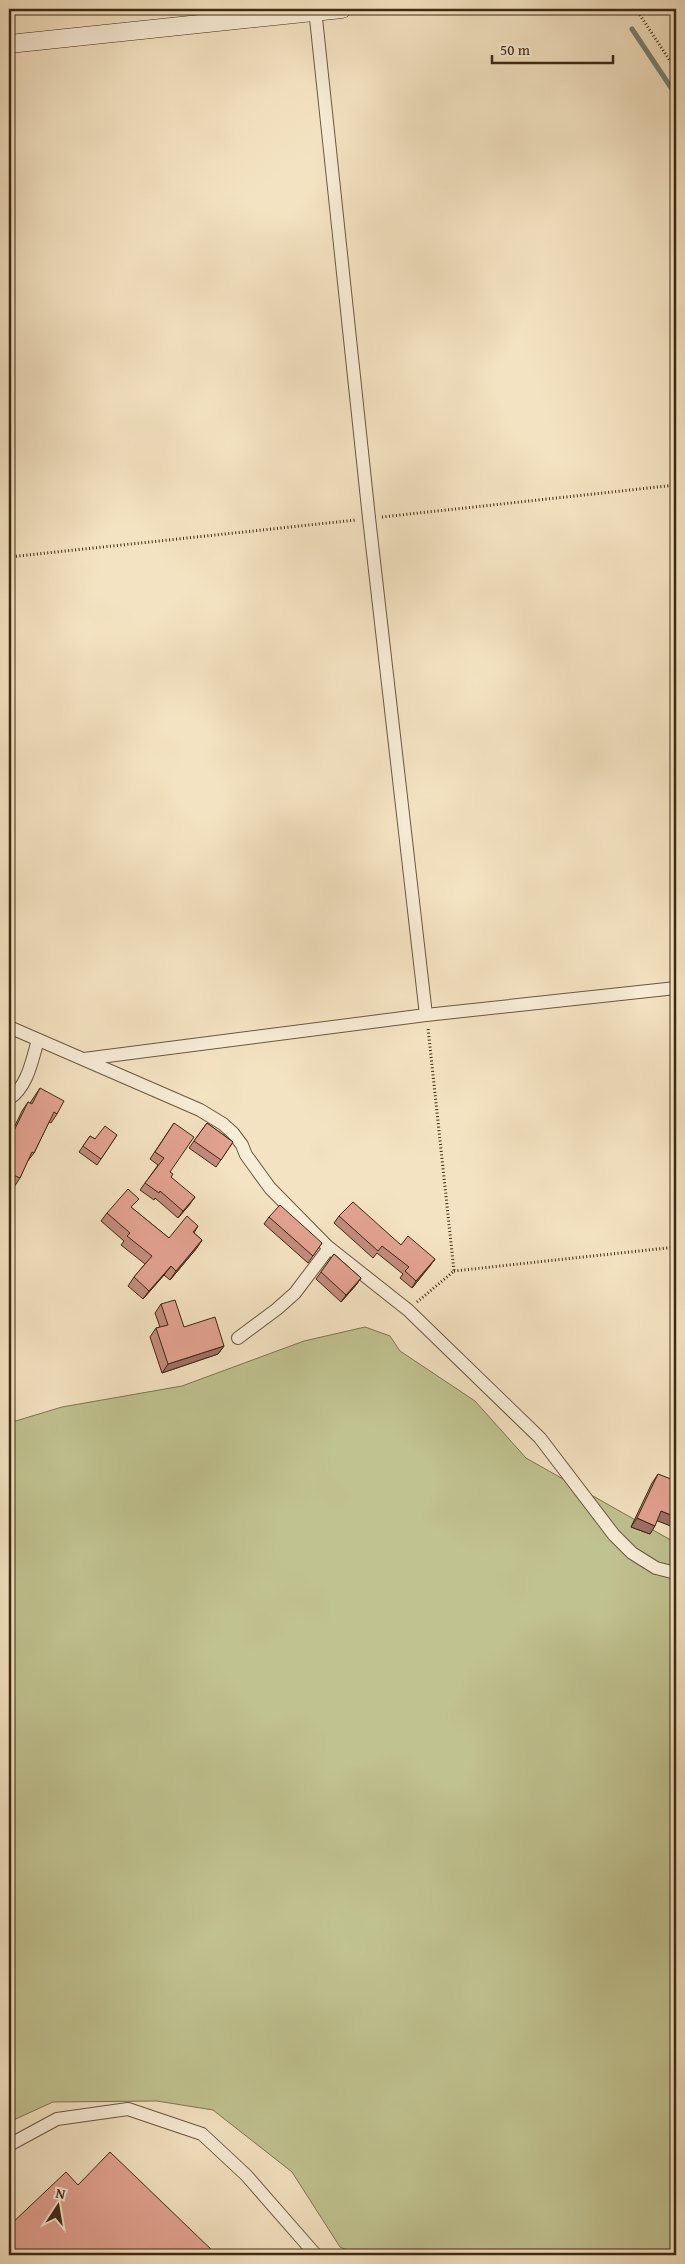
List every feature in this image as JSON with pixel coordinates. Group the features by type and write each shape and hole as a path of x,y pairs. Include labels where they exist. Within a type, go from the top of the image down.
{"street":[{"path":"9,44 315,10 342,9"},
{"path":"315,10 369,518 426,1015"},
{"path":"84,1059 426,1015 676,988"},
{"path":"9,1027 200,1110 223,1124 242,1145 246,1156 270,1188 329,1248 408,1310 540,1438 614,1535 632,1553 656,1568 676,1573"},
{"path":"9,1099 16,1094 25,1080 38,1040"},
{"path":"238,1338 295,1293 329,1248"},
{"path":"9,2145 57,2118 128,2109 202,2134 246,2175 316,2255"}],"path":[{"path":"636,9 676,70"},
{"path":"9,557 676,485"},
{"path":"426,1015 454,1271"},
{"path":"408,1310 454,1271 676,1247"}],"green space":[{"path":"365,1327 390,1336 400,1351 475,1401 526,1458 676,1543 676,2255 358,2255 340,2247 292,2172 213,2110 157,2101 53,2102 9,2122 9,1423 62,1407 182,1386 304,1341"}],"building":[{"path":"40,1088 64,1101 57,1114 54,1112 20,1178 9,1173 9,1155 14,1144 9,1141 28,1102 32,1104"},
{"path":"174,1123 194,1137 170,1172 173,1174 171,1177 195,1197 183,1211 160,1191 159,1193 145,1183 164,1158 155,1152"},
{"path":"207,1123 233,1142 221,1160 194,1141"},
{"path":"105,1126 117,1135 101,1159 83,1146 90,1136 95,1139"},
{"path":"128,1189 139,1199 131,1207 169,1238 187,1216 198,1226 193,1232 202,1240 176,1271 171,1266 149,1291 134,1277 152,1256 127,1236 130,1233 107,1213"},
{"path":"353,1202 401,1245 408,1236 435,1259 416,1281 405,1271 409,1267 382,1246 378,1251 339,1216"},
{"path":"280,1205 322,1243 313,1256 269,1217"},
{"path":"334,1254 361,1278 346,1295 321,1272"},
{"path":"175,1300 184,1327 215,1317 224,1346 168,1364 156,1328 168,1325 161,1304"},
{"path":"658,1474 676,1481 676,1517 661,1511 655,1526 637,1518"},
{"path":"110,2152 217,2255 21,2255 9,2243 9,2226 66,2172 78,2185"}],"waterway":[{"path":"632,29 676,95"}]}
